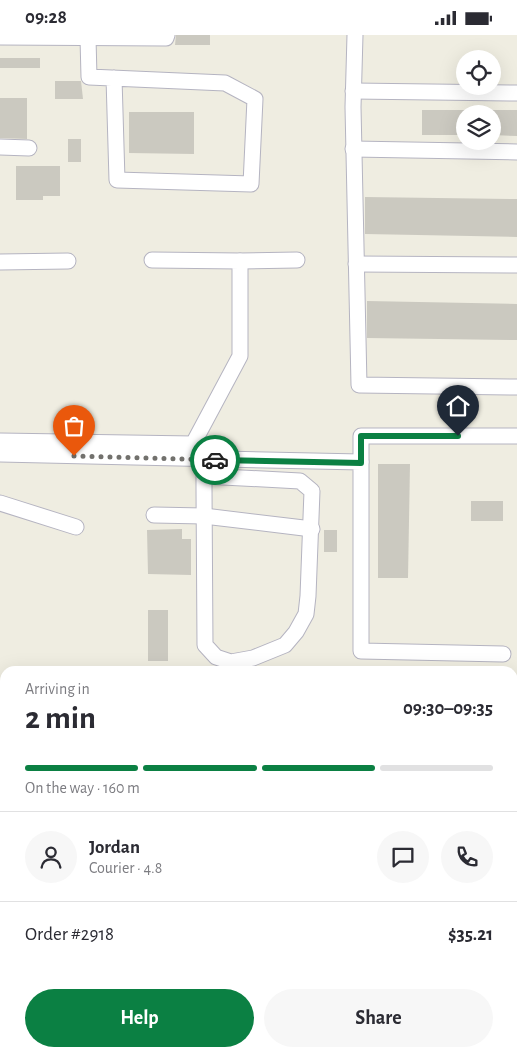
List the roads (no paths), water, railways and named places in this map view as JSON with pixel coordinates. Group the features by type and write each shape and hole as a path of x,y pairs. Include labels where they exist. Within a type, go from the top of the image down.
{"street":[{"path":"0,37 166,38 167,35"},
{"path":"355,35 353,91 359,385 517,387"},
{"path":"88,38 89,77 114,78 225,83 255,99 251,184 117,180 114,78"},
{"path":"353,91 517,93"},
{"path":"0,147 29,148"},
{"path":"354,149 517,152"},
{"path":"152,260 297,260"},
{"path":"0,262 68,261"},
{"path":"0,441 193,444 240,356 240,261"},
{"path":"356,263 517,265"},
{"path":"503,654 361,651 361,436 517,436"},
{"path":"0,454 361,463"},
{"path":"204,460 204,476 204,516 205,645 216,657 231,662 253,658 285,645 302,624 308,596 312,491 300,481 204,476"},
{"path":"0,503 76,527"},
{"path":"154,515 204,516 312,529"}]}
